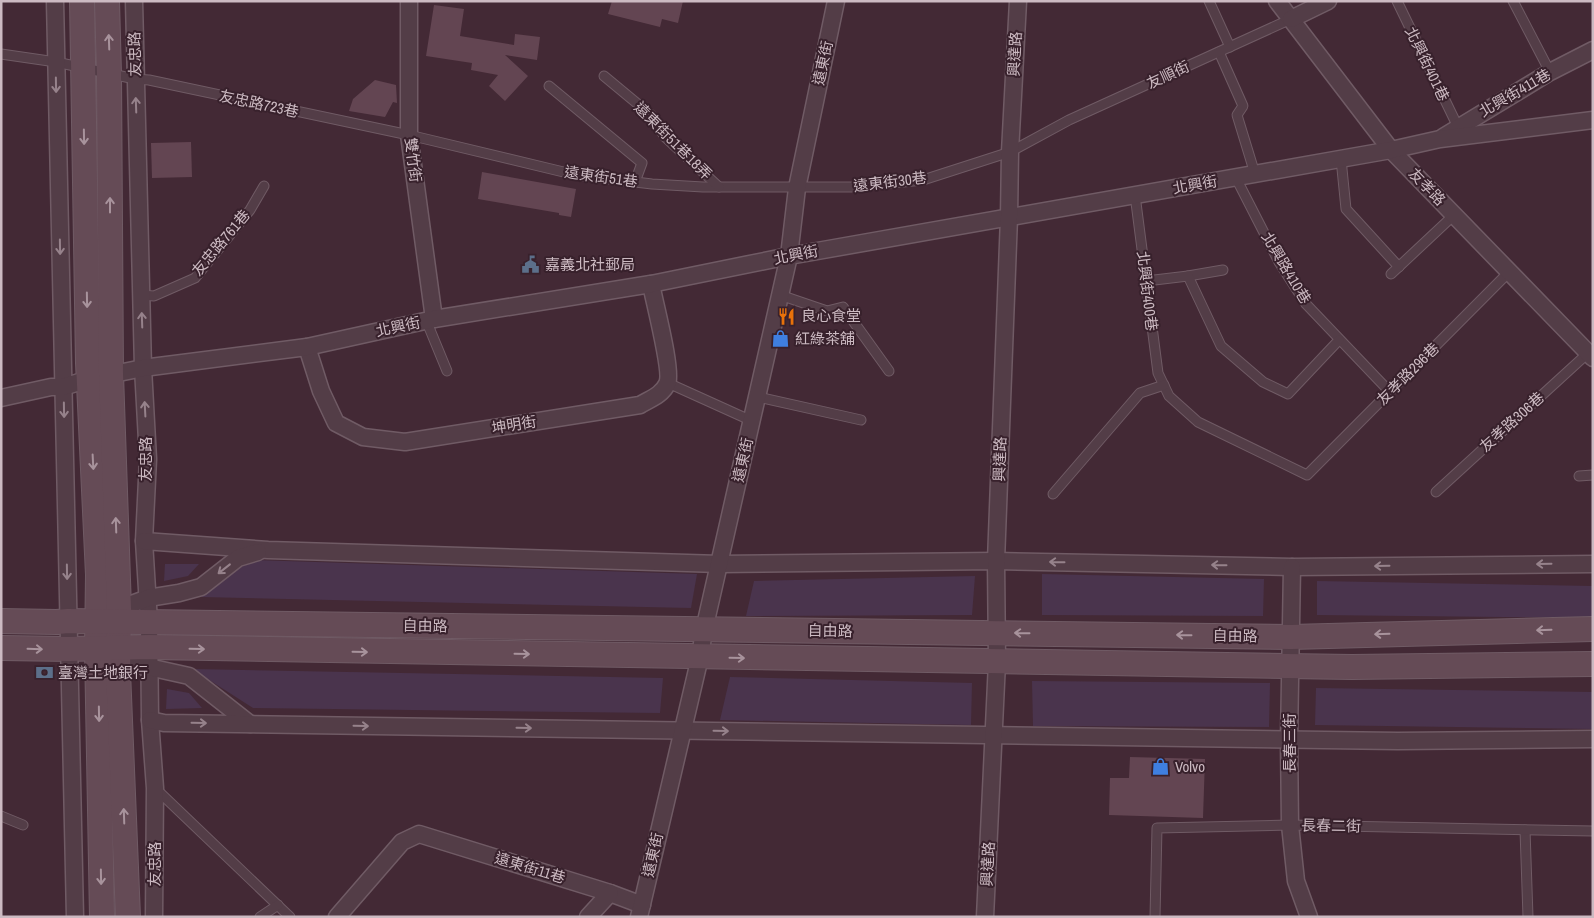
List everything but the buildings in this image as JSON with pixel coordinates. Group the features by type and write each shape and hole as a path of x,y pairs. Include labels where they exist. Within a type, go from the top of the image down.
{"street":[{"path":"54,1 75,917"},
{"name":"友忠路","path":"82,1 83,68 100,376"},
{"name":"友忠路","path":"102,917 108,617 98,575 100,376 109,74 107,1"},
{"name":"友忠路","path":"134,1 143,368 148,459 144,542 149,622 150,720 155,788 154,917"},
{"name":"雙竹街","path":"409,1 409,136 430,320"},
{"name":"遠東街","path":"640,911 700,657 704,630 789,256 797,188 836,1"},
{"name":"興達路","path":"985,917 997,662 996,561 1010,152 1018,1"},
{"name":"友孝路","path":"1277,1 1391,150 1590,355"},
{"name":"友順街","path":"1291,18 1328,1"},
{"name":"北興街411巷","path":"1440,139 1550,72 1593,50"},
{"name":"北興街","path":"1,398 51,387 63,387 100,376 143,368 307,346 430,320 651,284 789,256 1009,216 1236,178 1391,150 1440,139 1593,120"},
{"path":"651,284 668,367 668,383"},
{"name":"坤明街","path":"307,346 321,391 336,423 363,437 405,442 640,405 660,394 668,383"},
{"name":"自由路","path":"144,542 268,550 720,564 996,561 1292,566 1593,564"},
{"name":"自由路","path":"108,617 148,598 179,594 201,587 238,558 268,550"},
{"name":"長春三街","path":"1292,566 1289,739 1290,825 1296,881 1309,917"},
{"name":"自由路","path":"1,621 57,622 108,617 149,622 1290,637 1593,629"},
{"name":"自由路","path":"1,648 69,650 148,657 700,657 1371,667 1593,664"},
{"name":"友忠路","path":"108,653 128,917"},
{"name":"自由路","path":"148,657 189,676 250,724"},
{"path":"150,720 164,723 1398,741 1593,739"},
{"name":"遠東街11巷","path":"337,917 402,842 419,834 610,893 640,911"},
{"path":"588,917 610,893"}],"lane":[{"path":"1209,1 1230,47"},
{"name":"北興街401巷","path":"1397,1 1458,127"},
{"path":"1513,1 1550,72"},
{"name":"友順街","path":"1010,152 1069,120 1291,18"},
{"path":"1219,52 1243,106 1237,114 1255,174"},
{"name":"友忠路723巷","path":"1,54 56,62 109,74 158,82 409,136"},
{"name":"遠東街51巷18弄","path":"604,76 651,115 665,137 719,187"},
{"path":"549,86 642,163 635,182"},
{"name":"遠東街51巷","path":"409,136 576,175 635,182 719,187 797,188"},
{"name":"遠東街30巷","path":"797,188 853,188 923,180 1010,152"},
{"path":"1341,159 1346,209 1399,267"},
{"name":"北興路410巷","path":"1236,178 1279,262 1306,304 1390,392"},
{"name":"友忠路761巷","path":"141,296 154,296 194,278 250,210 264,186"},
{"name":"北興街400巷","path":"1135,196 1158,374 1169,396 1198,422 1307,476"},
{"path":"1392,274 1454,215"},
{"path":"1146,281 1223,270"},
{"name":"友孝路296巷","path":"1307,476 1509,272"},
{"path":"1188,276 1220,346 1263,382 1288,394 1340,340"},
{"path":"780,295 827,311 843,307 889,371"},
{"path":"430,320 446,371"},
{"name":"友孝路306巷","path":"1436,492 1590,355"},
{"path":"668,383 752,421"},
{"path":"1053,494 1140,393 1164,385"},
{"path":"758,397 860,420"},
{"path":"1579,476 1593,475"},
{"path":"155,788 290,917"},
{"path":"1,816 23,825"},
{"name":"長春二街","path":"1154,917 1157,828 1290,825 1593,831"},
{"path":"1525,830 1528,917"},
{"path":"260,917 278,905"}],"shaded area":[{"path":"251,560 697,574 691,608 201,597"},
{"path":"165,564 199,564 188,576 164,581"},
{"path":"1042,574 1264,579 1263,616 1042,615"},
{"path":"975,576 972,615 746,616 754,581"},
{"path":"1317,581 1593,586 1593,618 1317,615"},
{"path":"192,669 663,678 660,713 253,708"},
{"path":"730,677 972,683 971,725 720,720"},
{"path":"1032,681 1270,683 1269,727 1033,726"},
{"path":"1316,688 1593,692 1593,729 1315,725"},
{"path":"167,689 189,693 202,708 166,709"}],"place":[{"name":"嘉義北社郵局","path":"531,265"},
{"name":"良心食堂","path":"787,316"},
{"name":"紅綠茶舖","path":"781,339"},
{"name":"臺灣土地銀行","path":"44,673"},
{"name":"Volvo","path":"1161,767"}]}
